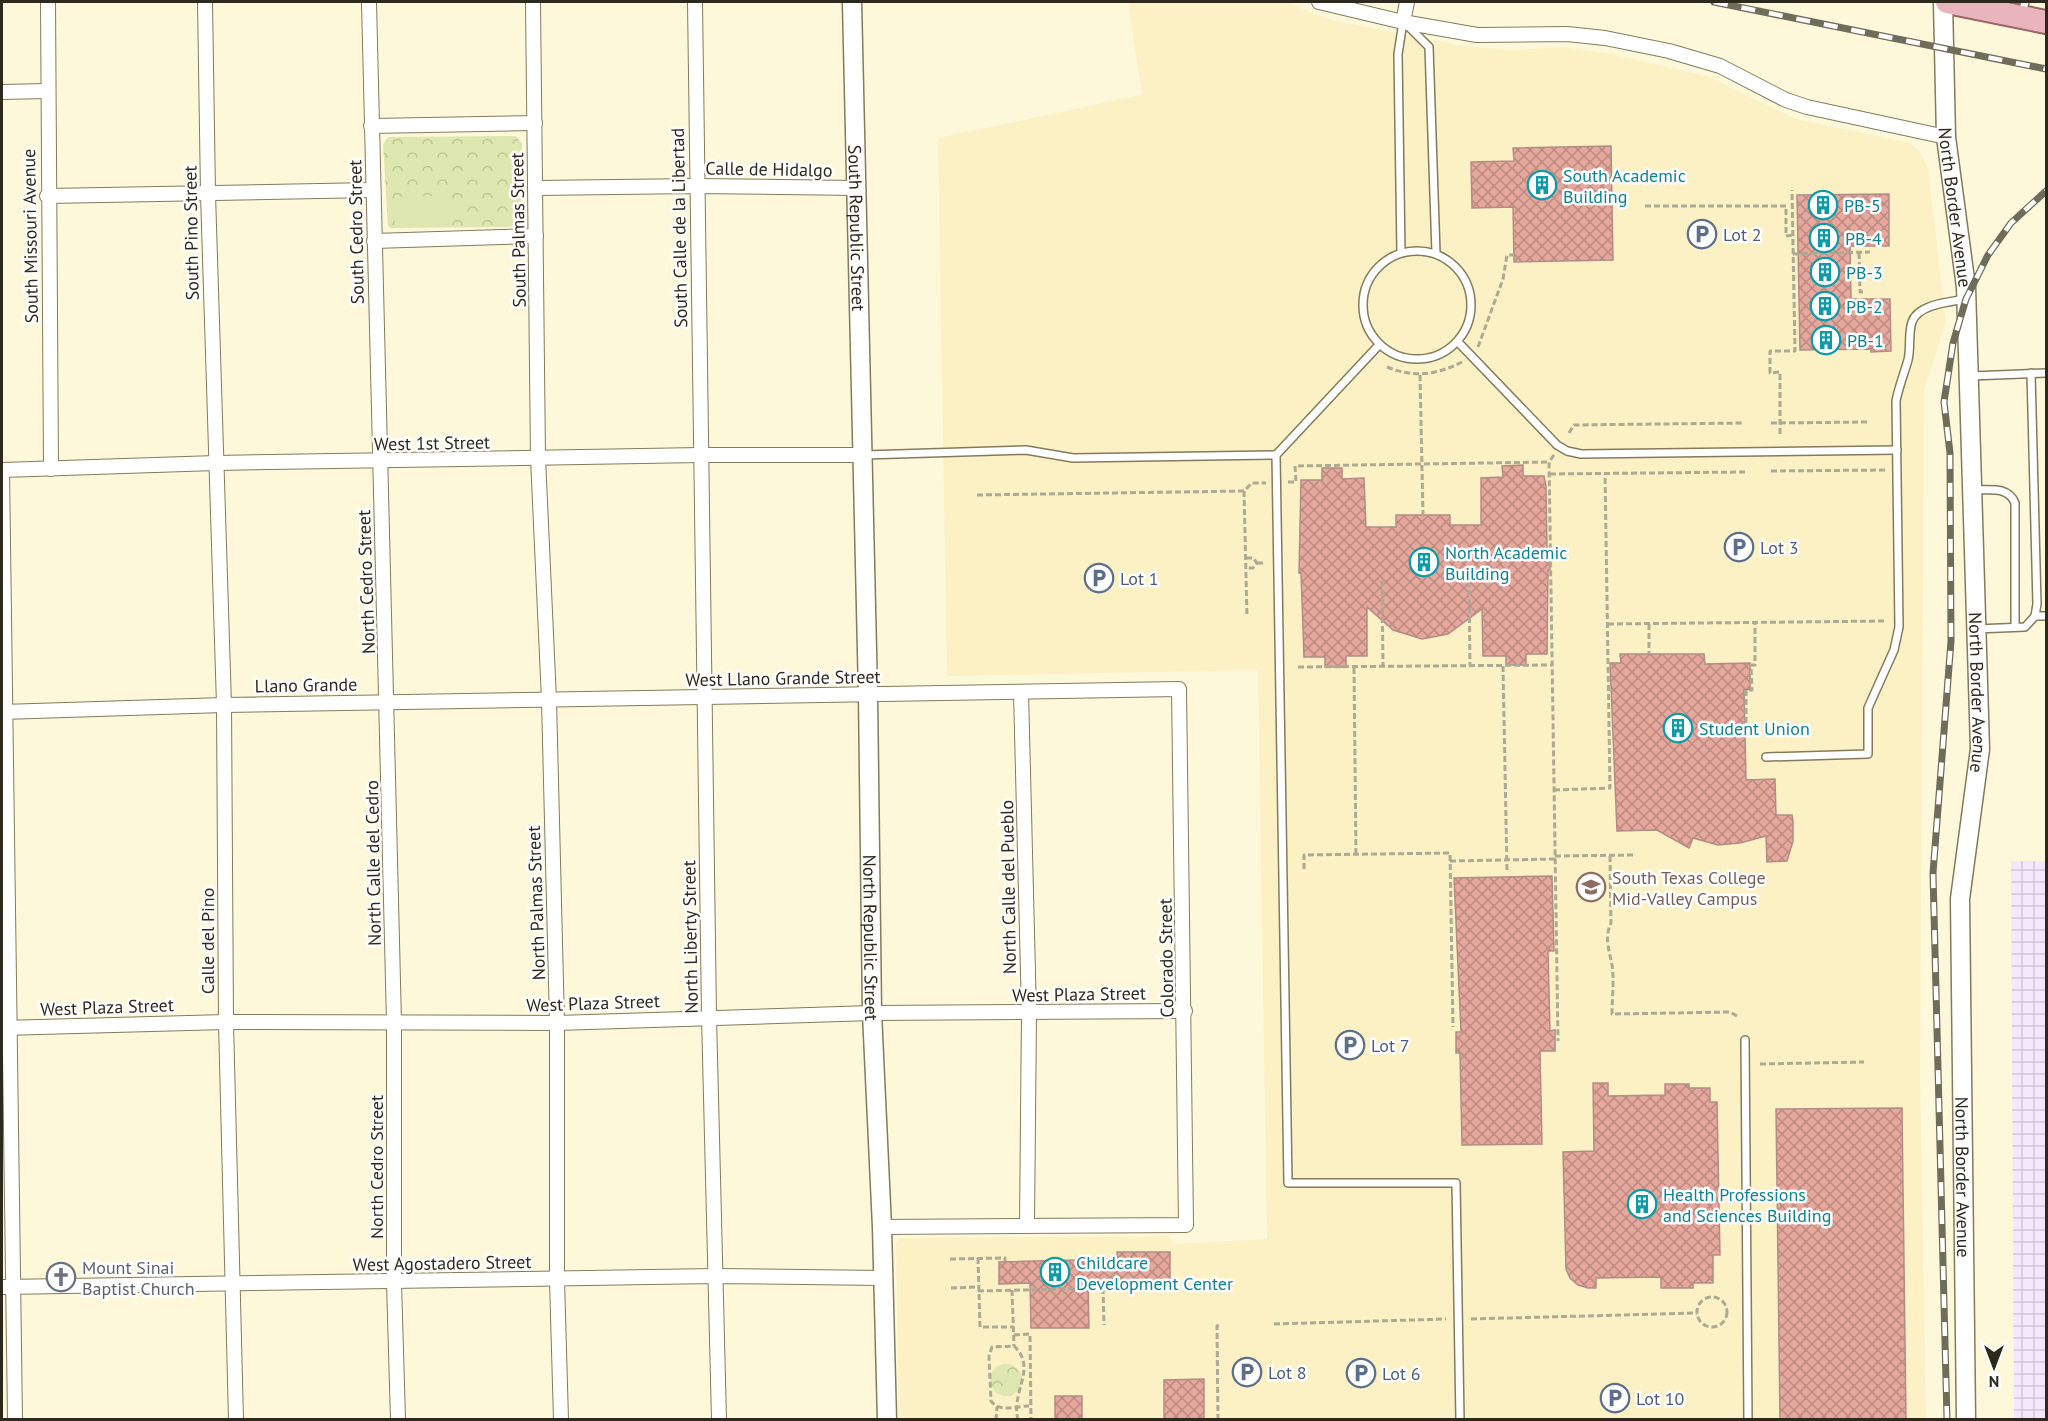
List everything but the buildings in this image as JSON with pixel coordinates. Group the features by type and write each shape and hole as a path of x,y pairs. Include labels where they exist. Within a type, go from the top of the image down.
{"main road":[{"path":"1945,2 2023,9 2046,22"}],"street":[{"name":"South Missouri Avenue","path":"48,2 47,196 51,469"},
{"name":"South Pino Street","path":"205,2 216,463"},
{"name":"South Cedro Street","path":"369,2 380,462"},
{"name":"South Palmas Street","path":"533,2 538,458"},
{"name":"South Calle de la Libertad","path":"695,2 701,455"},
{"name":"South Republic Street","path":"852,2 863,455"},
{"path":"1319,2 1403,22 1495,36 1567,34 1605,38 1669,51 1720,66 1786,100 1807,107 1946,137"},
{"path":"1403,22 1407,2"},
{"name":"North Border Avenue","path":"1945,2 1946,137 1966,299 1980,749 1960,899 1966,1419"},
{"path":"2,93 47,91"},
{"path":"371,126 535,123"},
{"name":"Calle de Hidalgo","path":"536,189 696,186 858,189"},
{"path":"47,196 372,190"},
{"path":"374,242 536,236"},
{"name":"West 1st Street","path":"2,470 216,463 701,455 863,455"},
{"name":"North Liberty Street","path":"701,455 709,1016 719,1419"},
{"name":"North Republic Street","path":"863,455 872,1013 882,1227 887,1419"},
{"name":"North Palmas Street","path":"538,458 549,700 557,1023 557,1280 561,1419"},
{"name":"North Cedro Street","path":"380,462 388,702"},
{"name":"Calle del Pino","path":"216,463 224,705 226,1022 236,1419"},
{"path":"2,470 8,1287 15,1419"},
{"name":"West Llano Grande Street","path":"388,702 1179,689"},
{"name":"Colorado Street","path":"1027,1225 1186,1225 1179,689"},
{"name":"North Calle del Pueblo","path":"1021,692 1029,1013 1027,1225"},
{"name":"Llano Grande","path":"224,705 388,702"},
{"name":"North Calle del Cedro","path":"388,702 394,1023"},
{"path":"3,712 224,705"},
{"name":"West Plaza Street","path":"5,1028 226,1022 557,1023 709,1016 1185,1011"},
{"name":"North Cedro Street","path":"394,1023 394,1282 398,1419"},
{"path":"882,1227 1027,1225"},
{"name":"West Agostadero Street","path":"8,1287 715,1276 883,1278"}],"lane":[{"path":"1401,253 1398,54 1403,22"},
{"path":"1403,22 1429,47 1436,253"},
{"path":"1417,250 1436,253 1449,260 1462,273 1470,291 1472,312 1466,330 1458,342 1443,353 1424,359 1405,358 1379,345 1367,326 1363,309 1364,291 1372,274 1382,263 1401,253 1417,250"},
{"path":"1766,757 1868,754 1868,708 1894,650 1899,627 1896,401 1908,359 1912,321 1918,312 1966,299"},
{"path":"1458,342 1557,445 1567,451 1581,454 1897,450"},
{"path":"1379,345 1276,455 1288,1183 1456,1183 1461,1419"},
{"path":"1976,629 2025,627 2035,616 2037,604 2031,373"},
{"path":"1968,376 2046,373"},
{"path":"863,455 1026,450 1073,458 1276,455"},
{"path":"1972,490 2004,491 2011,495 2015,503 2015,627"},
{"path":"2035,616 2046,616"},
{"path":"1745,1040 1748,1419"}],"path":[{"path":"1780,434 1780,372 1770,373 1770,351 1795,351 1792,190"},
{"path":"1645,206 1786,206 1786,236 1793,235"},
{"path":"1793,254 1870,252"},
{"path":"1859,253 1860,292 1866,292"},
{"path":"1479,345 1503,279 1507,255 1514,255"},
{"path":"1387,367 1408,374 1420,375 1442,371 1463,361"},
{"path":"1420,375 1423,515"},
{"path":"1771,423 1869,422"},
{"path":"1569,433 1574,425 1744,423"},
{"path":"1780,460 1780,471"},
{"path":"1296,482 1295,466 1549,462 1558,1041"},
{"path":"1771,471 1885,470"},
{"path":"1550,474 1745,472"},
{"path":"1554,790 1610,788 1605,474"},
{"path":"977,495 1244,491 1252,483 1267,483"},
{"path":"1244,491 1247,617"},
{"path":"1246,558 1253,558 1257,563"},
{"path":"1257,563 1269,563"},
{"path":"1246,568 1253,568 1257,563"},
{"path":"1382,581 1383,667"},
{"path":"1468,581 1470,667"},
{"path":"1608,624 1884,621"},
{"path":"1746,723 1746,690 1752,690 1751,665 1755,665 1755,622"},
{"path":"1649,624 1649,654"},
{"path":"1298,667 1552,665"},
{"path":"1503,666 1506,871"},
{"path":"1354,668 1356,855"},
{"path":"1304,869 1304,855 1450,853 1453,1027"},
{"path":"1450,861 1636,855"},
{"path":"1610,856 1611,923 1607,931 1611,961 1612,1014 1730,1012 1737,1016"},
{"path":"1760,1064 1864,1062"},
{"path":"978,1258 980,1327 1014,1327"},
{"path":"950,1259 1005,1258 1005,1262"},
{"path":"951,1288 1012,1290 1114,1288 1113,1260"},
{"path":"1103,1288 1104,1325"},
{"path":"1012,1290 1014,1346 1023,1361 1025,1371 1016,1406 1017,1419"},
{"path":"1712,1297 1725,1303 1728,1313 1724,1322 1715,1327 1705,1325 1697,1313 1700,1304 1712,1297"},
{"path":"1477,1319 1697,1313"},
{"path":"1274,1324 1448,1319"},
{"path":"1218,1419 1217,1326 1220,1325"},
{"path":"1014,1335 1030,1334 1031,1419"},
{"path":"996,1419 996,1407 989,1396 990,1351 995,1346 1014,1346"},
{"path":"996,1407 1029,1406"}],"shaded area":[{"name":"South Texas College Mid-Valley Campus","path":"1128,2 1285,2 1331,20 1463,46 1512,50 1563,47 1611,54 1709,77 1796,119 1910,143 1920,152 1928,168 1946,322 1924,390 1920,1073 1926,1419 899,1419 896,1243 899,1238 1169,1236 1173,1244 1267,1239 1258,670 947,676 938,138 1142,95"},
{"path":"2011,861 2046,861 2046,1419 2014,1419"}],"green space":[{"path":"516,136 522,144 521,221 510,227 391,228 388,226 383,144 388,137"},
{"path":"450,196 450,225 395,226 394,197"},
{"path":"1006,1364 1017,1369 1022,1380 1017,1391 1006,1396 995,1391 990,1380 995,1369"}],"railway":[{"path":"1714,2 2046,69"},
{"path":"1947,1420 1933,873 1951,641 1950,453 1944,402 1953,343 1966,299 1988,255 2011,223 2046,191"}],"place":[{"name":"South Academic Building","path":"1542,185"},
{"name":"PB-5","path":"1823,205"},
{"name":"Lot 2","path":"1702,234"},
{"name":"PB-4","path":"1824,238"},
{"name":"PB-3","path":"1825,272"},
{"name":"PB-2","path":"1825,306"},
{"name":"PB-1","path":"1826,340"},
{"name":"Lot 3","path":"1739,547"},
{"name":"North Academic Building","path":"1424,562"},
{"name":"Lot 1","path":"1099,578"},
{"name":"Student Union","path":"1678,728"},
{"name":"South Texas College Mid-Valley Campus","path":"1591,887"},
{"name":"Lot 7","path":"1350,1045"},
{"name":"Health Professions and Sciences Building","path":"1642,1204"},
{"name":"Childcare Development Center","path":"1055,1272"},
{"name":"Mount Sinai Baptist Church","path":"61,1277"},
{"name":"Lot 8","path":"1247,1372"},
{"name":"Lot 6","path":"1361,1373"},
{"name":"Lot 10","path":"1615,1398"}]}
